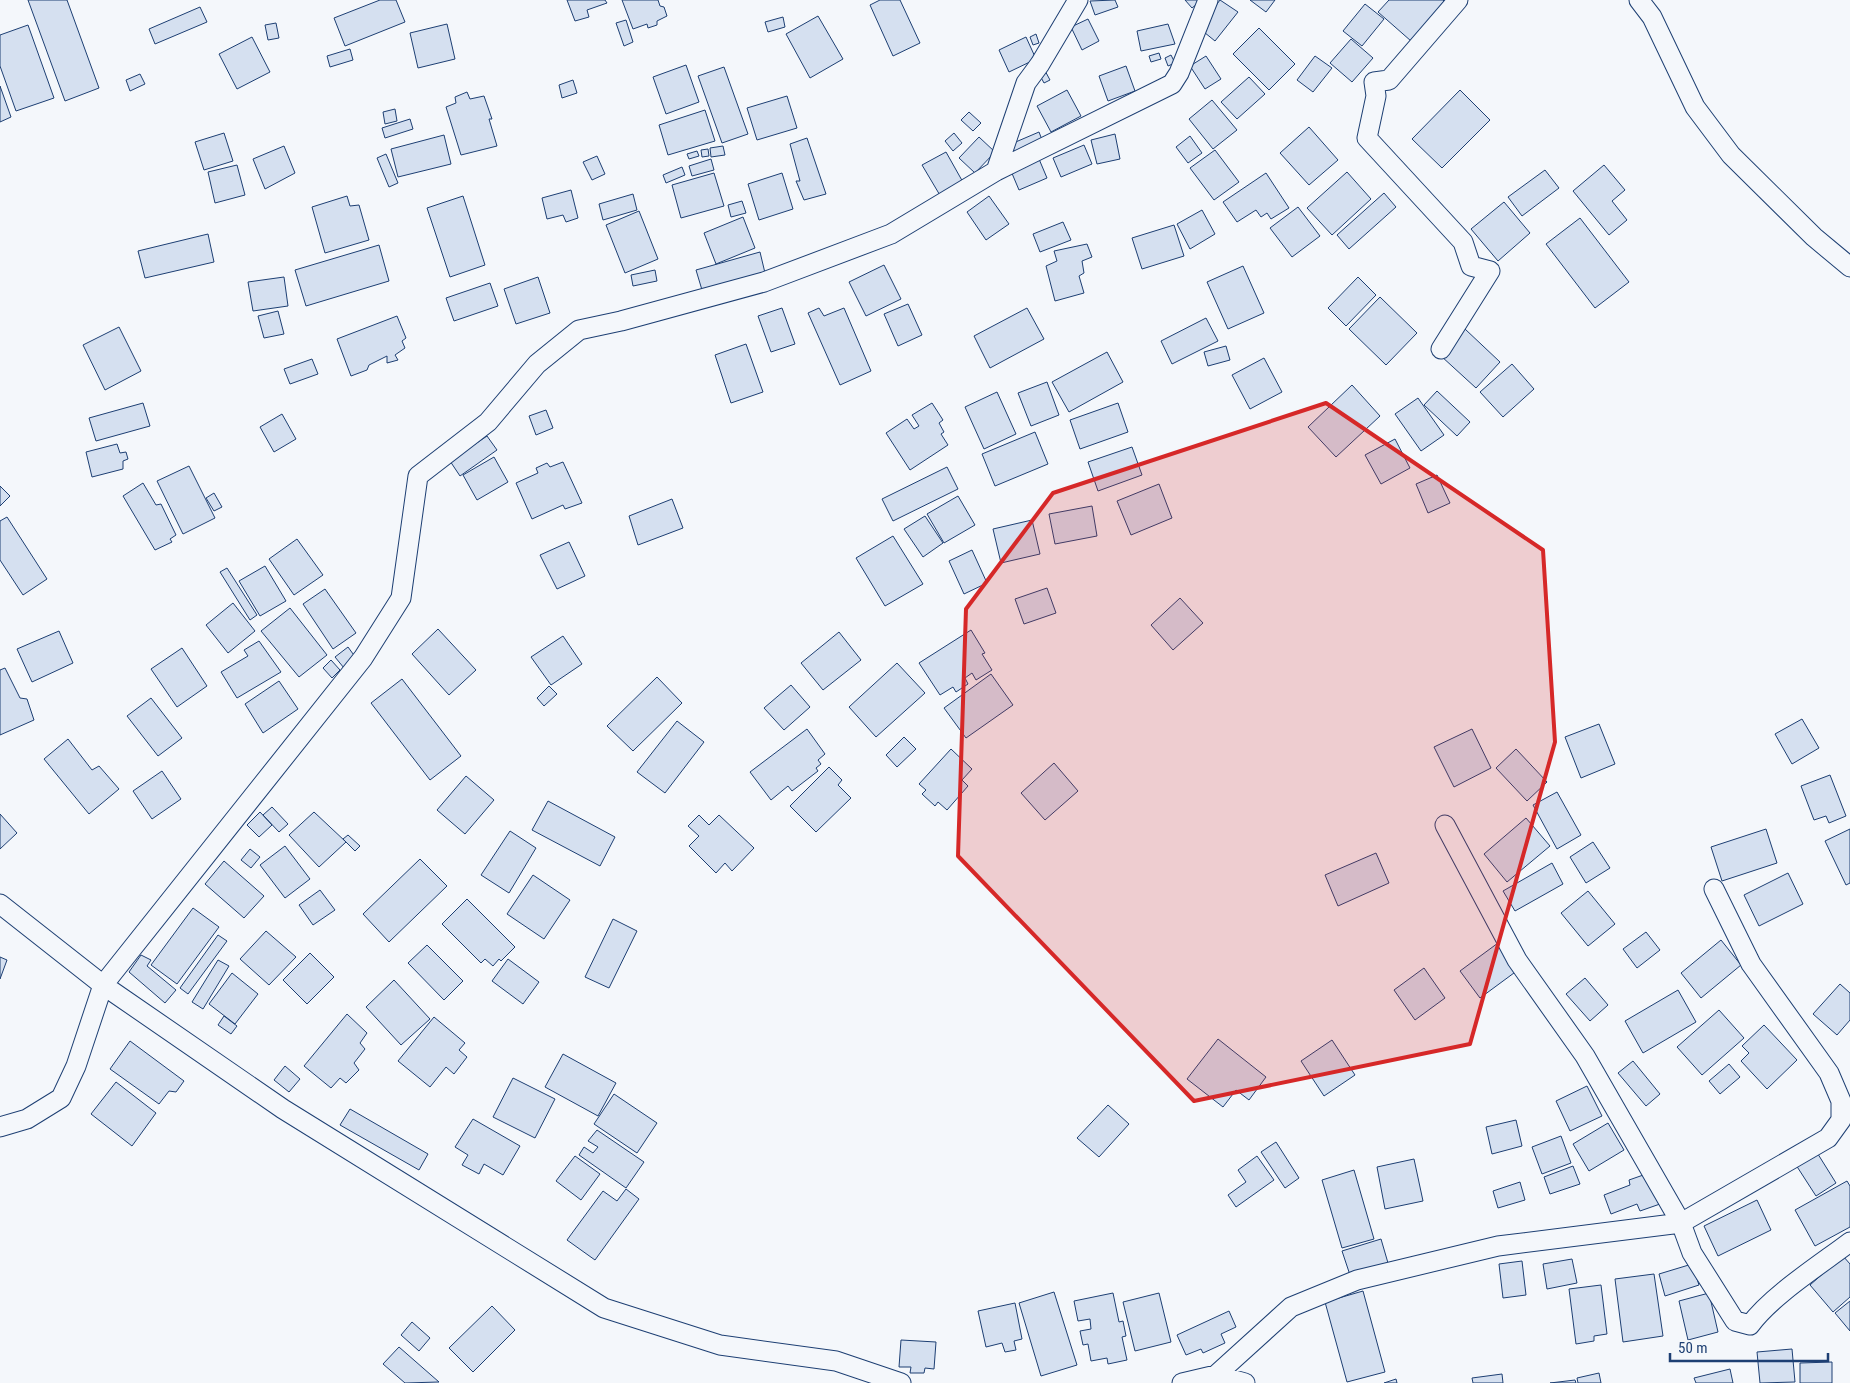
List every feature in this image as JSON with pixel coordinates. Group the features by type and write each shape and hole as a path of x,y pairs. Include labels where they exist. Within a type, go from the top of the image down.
{"street":[{"path":"996,171 1026,83 1040,64 1078,0"},
{"path":"0,1127 27,1119 61,1098 76,1066 103,984 363,658 400,598 418,476 488,422 538,364 579,330 621,321 764,282 891,234 996,171 1172,84 1179,73 1208,0"},
{"path":"1441,349 1490,271 1471,266 1463,242 1367,138 1376,96 1374,82 1390,80 1458,0"},
{"path":"1639,0 1652,17 1695,107 1731,155 1814,237 1850,267"},
{"path":"1445,825 1517,960 1585,1056 1681,1223 1692,1253 1736,1321 1750,1325 1756,1316 1788,1288 1850,1242"},
{"path":"1216,1375 1291,1307 1357,1280 1498,1246 1681,1223 1828,1138 1841,1120 1841,1101 1829,1073 1750,964 1714,889"},
{"path":"0,904 103,984 283,1109 604,1308 720,1345 836,1361 901,1383"},
{"path":"1182,1383 1216,1375 1245,1383"}],"highlighted area":[{"path":"1326,403 1543,550 1555,742 1470,1044 1194,1101 958,856 966,609 1053,493"}],"building":[{"path":"28,0 67,0 99,88 65,101"},
{"path":"380,0 396,0 405,22 345,46 334,18"},
{"path":"567,0 605,0 607,3 587,10 589,17 575,21"},
{"path":"622,0 658,0 660,6 664,7 667,16 657,21 657,25 648,28 647,24 633,29"},
{"path":"880,0 900,0 920,43 893,56 870,5"},
{"path":"1115,0 1118,7 1095,15 1090,1"},
{"path":"1185,0 1202,0 1192,8"},
{"path":"1220,0 1238,12 1215,41 1199,28"},
{"path":"1250,0 1275,0 1266,12"},
{"path":"1389,0 1443,0 1446,3 1411,41 1378,12"},
{"path":"1365,4 1384,19 1362,46 1343,31"},
{"path":"200,7 207,22 155,44 149,29"},
{"path":"818,16 843,59 810,78 786,34"},
{"path":"783,17 785,27 768,32 765,22"},
{"path":"1088,19 1099,41 1082,50 1071,27"},
{"path":"626,20 633,42 624,46 616,23"},
{"path":"276,23 279,38 268,40 265,25"},
{"path":"447,24 455,59 418,68 410,33"},
{"path":"1168,24 1175,44 1141,51 1137,31"},
{"path":"28,25 54,98 16,111 0,66 0,35"},
{"path":"1259,28 1295,64 1269,90 1233,54"},
{"path":"1036,34 1039,43 1033,45 1030,37"},
{"path":"252,37 270,72 237,89 219,54"},
{"path":"1026,37 1036,59 1009,72 999,50"},
{"path":"1351,39 1373,58 1352,82 1330,63"},
{"path":"350,49 353,60 330,67 327,56"},
{"path":"1159,53 1161,59 1151,62 1149,56"},
{"path":"1171,55 1175,63 1168,66 1165,58"},
{"path":"1206,56 1221,79 1205,89 1190,66"},
{"path":"1315,56 1332,68 1313,92 1297,80"},
{"path":"686,65 699,102 666,114 653,77"},
{"path":"1126,66 1135,91 1108,101 1099,76"},
{"path":"724,67 748,134 722,143 698,76"},
{"path":"1043,67 1050,80 1044,83 1037,70"},
{"path":"140,74 145,84 130,91 126,80"},
{"path":"1249,77 1265,94 1237,119 1221,102"},
{"path":"573,80 577,93 562,98 559,85"},
{"path":"0,86 11,117 0,122"},
{"path":"1067,90 1081,116 1051,132 1037,106"},
{"path":"1460,90 1490,120 1442,168 1412,139"},
{"path":"467,92 470,99 484,96 492,119 489,119 497,146 461,155 446,107 456,103 455,97"},
{"path":"787,96 797,128 757,140 747,108"},
{"path":"1212,100 1237,130 1213,149 1189,119"},
{"path":"395,109 397,121 385,124 383,112"},
{"path":"705,110 715,141 668,155 659,125"},
{"path":"969,112 981,123 973,131 961,120"},
{"path":"410,119 413,129 385,138 382,128"},
{"path":"1309,127 1338,160 1309,185 1280,153"},
{"path":"1039,132 1044,145 1016,157 1011,144"},
{"path":"224,133 233,161 204,170 195,142"},
{"path":"954,133 962,143 953,151 945,141"},
{"path":"1115,134 1120,159 1097,164 1091,140"},
{"path":"444,135 451,164 398,177 391,149"},
{"path":"1190,136 1202,153 1188,163 1176,147"},
{"path":"979,137 995,152 975,173 959,158"},
{"path":"807,138 826,194 804,200 796,181 800,181 790,144"},
{"path":"1084,145 1092,164 1061,177 1053,158"},
{"path":"284,146 295,173 265,189 253,159"},
{"path":"723,146 725,155 711,157 710,148"},
{"path":"708,149 709,156 702,157 701,150"},
{"path":"1215,150 1239,182 1214,200 1190,168"},
{"path":"697,151 699,156 689,159 687,154"},
{"path":"946,152 964,184 941,197 922,165"},
{"path":"386,154 398,183 389,187 377,158"},
{"path":"597,156 605,174 592,180 583,162"},
{"path":"711,159 714,170 692,176 689,166"},
{"path":"1039,159 1047,178 1019,190 1011,171"},
{"path":"237,165 245,195 215,203 208,172"},
{"path":"1604,165 1625,190 1612,201 1627,220 1609,235 1573,191"},
{"path":"682,167 685,175 666,183 663,175"},
{"path":"1545,170 1559,188 1522,216 1508,197"},
{"path":"1347,172 1371,199 1332,235 1307,208"},
{"path":"714,173 724,206 681,218 672,185"},
{"path":"782,173 793,209 759,220 748,184"},
{"path":"1266,173 1289,208 1271,219 1267,213 1261,217 1256,210 1237,222 1223,202"},
{"path":"571,190 578,218 566,222 563,215 547,219 542,198"},
{"path":"1384,193 1396,207 1349,249 1337,235"},
{"path":"633,194 637,210 603,220 599,204"},
{"path":"347,196 350,206 359,205 369,240 325,253 312,207"},
{"path":"463,196 485,265 450,277 427,208"},
{"path":"989,196 1009,224 986,240 967,212"},
{"path":"742,201 746,213 731,217 728,205"},
{"path":"1504,202 1530,233 1498,261 1471,229"},
{"path":"1298,207 1320,236 1292,257 1270,228"},
{"path":"1202,210 1215,234 1190,249 1177,224"},
{"path":"639,211 658,259 625,273 606,225"},
{"path":"743,217 755,248 716,264 704,233"},
{"path":"1580,218 1629,282 1595,308 1546,244"},
{"path":"1063,222 1071,240 1040,252 1033,234"},
{"path":"1174,225 1184,256 1142,269 1132,238"},
{"path":"208,234 214,262 145,278 138,251"},
{"path":"1087,244 1092,257 1082,261 1084,273 1079,276 1084,293 1055,301 1046,266 1057,261 1054,251"},
{"path":"379,245 389,281 306,306 295,270"},
{"path":"760,252 765,273 702,290 696,270"},
{"path":"884,265 901,299 866,316 849,282"},
{"path":"1243,266 1264,313 1228,329 1207,282"},
{"path":"655,270 657,281 633,286 631,275"},
{"path":"284,277 288,306 253,311 248,282"},
{"path":"538,277 550,313 516,324 504,289"},
{"path":"1358,277 1376,295 1346,326 1328,308"},
{"path":"490,283 498,306 454,321 446,298"},
{"path":"1380,297 1417,333 1386,365 1349,329"},
{"path":"908,304 922,335 898,346 884,314"},
{"path":"782,308 795,344 771,352 758,316"},
{"path":"819,308 824,316 844,308 871,371 840,385 808,313"},
{"path":"1027,308 1044,339 990,368 974,336"},
{"path":"278,311 284,334 264,338 258,316"},
{"path":"397,316 406,338 402,341 405,348 395,355 398,360 387,363 387,356 369,365 367,370 351,376 337,339"},
{"path":"1206,318 1218,341 1172,364 1161,341"},
{"path":"119,327 141,371 105,390 83,345"},
{"path":"1465,329 1500,362 1476,388 1441,356"},
{"path":"746,344 763,392 731,403 715,355"},
{"path":"1226,346 1230,360 1208,366 1204,352"},
{"path":"1107,352 1123,382 1069,412 1052,382"},
{"path":"1264,358 1282,392 1250,409 1232,375"},
{"path":"312,359 318,374 290,384 284,369"},
{"path":"1512,364 1534,389 1503,417 1480,392"},
{"path":"1047,382 1059,415 1031,426 1018,393"},
{"path":"1352,385 1380,416 1336,457 1308,427"},
{"path":"1437,391 1470,422 1457,436 1424,405"},
{"path":"997,392 1016,434 984,449 965,407"},
{"path":"1418,398 1444,435 1421,451 1395,414"},
{"path":"143,403 150,426 96,441 89,418"},
{"path":"932,403 943,420 939,423 944,432 941,434 948,445 910,470 886,433 907,419 914,429 919,426 912,415"},
{"path":"1118,403 1128,432 1080,449 1070,420"},
{"path":"546,410 553,428 536,435 529,416"},
{"path":"282,414 296,439 274,452 260,427"},
{"path":"1035,432 1048,464 995,486 982,454"},
{"path":"487,436 497,450 460,476 450,461"},
{"path":"1395,439 1410,468 1381,484 1365,455"},
{"path":"117,444 120,453 126,452 128,459 123,461 123,469 92,477 86,452"},
{"path":"1132,447 1142,475 1098,491 1088,462"},
{"path":"494,457 508,482 477,500 463,475"},
{"path":"563,462 582,503 565,509 563,505 532,519 516,483 538,473 536,468 547,463 550,467"},
{"path":"189,466 215,518 183,534 157,481"},
{"path":"947,467 958,489 893,521 882,499"},
{"path":"1437,475 1450,503 1428,513 1416,484"},
{"path":"143,483 156,505 161,504 176,535 170,539 172,542 155,550 123,496"},
{"path":"1159,484 1172,518 1131,535 1117,501"},
{"path":"0,486 10,496 0,506"},
{"path":"214,493 222,507 214,511 206,498"},
{"path":"958,496 975,525 944,543 927,514"},
{"path":"672,499 683,528 638,545 629,516"},
{"path":"1092,506 1097,536 1055,544 1049,514"},
{"path":"925,516 943,543 923,557 904,529"},
{"path":"7,517 47,579 23,595 0,560 0,521"},
{"path":"1032,520 1040,554 1001,563 993,529"},
{"path":"893,536 923,584 885,606 856,558"},
{"path":"297,539 323,575 294,595 269,559"},
{"path":"569,542 585,576 557,589 540,555"},
{"path":"972,550 987,583 964,594 949,561"},
{"path":"265,566 286,601 260,616 239,581"},
{"path":"227,568 257,615 250,620 220,572"},
{"path":"1047,588 1056,613 1024,624 1015,599"},
{"path":"325,589 356,633 333,649 303,604"},
{"path":"1180,598 1203,623 1173,650 1151,625"},
{"path":"233,603 255,631 228,653 206,625"},
{"path":"290,608 327,655 299,677 261,631"},
{"path":"438,629 476,670 449,695 412,654"},
{"path":"971,630 985,653 982,654 992,670 976,680 972,673 965,678 968,684 956,692 953,687 940,695 919,663"},
{"path":"59,631 73,663 32,682 17,649"},
{"path":"839,632 861,660 823,690 801,663"},
{"path":"563,636 582,664 551,685 531,657"},
{"path":"259,641 281,672 237,698 221,672 248,656 244,650"},
{"path":"348,647 356,658 344,668 335,657"},
{"path":"182,648 207,686 177,707 151,669"},
{"path":"331,660 340,670 332,678 323,668"},
{"path":"897,663 925,693 876,737 849,707"},
{"path":"5,668 20,698 27,699 34,720 0,735 0,670"},
{"path":"991,674 1013,705 966,738 944,708"},
{"path":"657,677 682,703 633,751 607,726"},
{"path":"402,679 461,756 430,780 371,703"},
{"path":"279,681 298,709 263,733 245,704"},
{"path":"791,685 810,707 784,730 764,708"},
{"path":"549,686 557,694 544,706 537,698"},
{"path":"151,698 182,738 158,756 127,716"},
{"path":"1802,719 1819,748 1792,764 1775,734"},
{"path":"677,721 704,742 665,793 637,772"},
{"path":"1599,724 1615,764 1581,778 1565,737"},
{"path":"807,729 825,754 818,760 821,764 816,768 818,771 792,791 788,786 771,800 750,772"},
{"path":"1472,729 1491,768 1454,787 1434,747"},
{"path":"904,737 916,749 897,767 886,755"},
{"path":"68,739 92,770 99,766 119,789 89,814 44,759"},
{"path":"951,749 972,769 962,780 968,786 947,810 938,802 935,806 922,794 926,790 919,784"},
{"path":"1516,749 1547,782 1527,801 1496,768"},
{"path":"1054,763 1078,791 1045,820 1021,793"},
{"path":"829,767 842,780 838,785 851,798 816,832 790,806"},
{"path":"162,771 181,799 152,819 133,791"},
{"path":"1830,775 1846,816 1829,823 1826,816 1814,820 1801,786"},
{"path":"466,776 494,800 465,834 437,810"},
{"path":"1557,792 1581,835 1557,849 1533,805"},
{"path":"548,801 615,837 600,866 532,830"},
{"path":"272,807 288,824 279,832 263,815"},
{"path":"260,812 272,825 259,837 247,825"},
{"path":"314,812 346,842 319,867 289,835"},
{"path":"0,814 17,833 0,849"},
{"path":"699,815 709,825 719,815 754,848 732,871 725,863 716,873 689,846 699,836 688,826"},
{"path":"1526,818 1550,846 1507,882 1484,854"},
{"path":"1766,829 1777,863 1722,881 1711,847"},
{"path":"1850,829 1850,883 1846,885 1825,841"},
{"path":"510,831 536,848 509,893 481,875"},
{"path":"348,835 360,846 355,851 343,839"},
{"path":"1593,842 1610,868 1586,883 1570,857"},
{"path":"285,846 310,879 285,898 260,865"},
{"path":"250,849 260,857 251,868 241,860"},
{"path":"1376,853 1389,883 1338,906 1325,875"},
{"path":"420,859 447,886 389,942 363,914"},
{"path":"224,861 264,896 244,918 205,884"},
{"path":"1552,863 1563,884 1515,911 1503,891"},
{"path":"1788,873 1803,904 1759,926 1744,895"},
{"path":"533,875 570,900 544,939 507,914"},
{"path":"320,890 335,910 313,925 299,905"},
{"path":"1588,891 1615,924 1588,946 1561,913"},
{"path":"467,899 515,947 493,966 485,959 481,963 442,924"},
{"path":"193,908 219,927 177,984 151,965"},
{"path":"613,919 637,931 609,988 585,977"},
{"path":"266,931 296,957 269,985 240,959"},
{"path":"1646,932 1660,950 1637,968 1623,949"},
{"path":"218,935 227,941 188,994 180,988"},
{"path":"1721,940 1741,965 1701,998 1681,973"},
{"path":"1498,943 1518,970 1480,998 1460,971"},
{"path":"427,945 463,981 444,1000 408,963"},
{"path":"310,953 334,977 307,1004 283,980"},
{"path":"141,955 151,960 147,966 176,990 165,1003 129,972"},
{"path":"0,957 7,960 0,979"},
{"path":"508,959 539,982 523,1004 492,981"},
{"path":"218,960 229,966 203,1009 192,1002"},
{"path":"1424,968 1445,998 1415,1020 1394,990"},
{"path":"232,973 258,994 235,1024 209,1004"},
{"path":"1585,978 1608,1005 1590,1021 1566,994"},
{"path":"394,980 430,1019 401,1045 366,1007"},
{"path":"1840,984 1850,993 1850,1020 1837,1035 1813,1014"},
{"path":"1678,990 1696,1022 1643,1053 1625,1021"},
{"path":"1719,1010 1744,1038 1702,1075 1677,1047"},
{"path":"347,1014 367,1033 360,1043 365,1049 354,1063 359,1070 346,1083 340,1078 331,1088 304,1066"},
{"path":"224,1016 237,1026 231,1034 218,1025"},
{"path":"434,1017 465,1043 459,1050 467,1057 454,1074 446,1067 430,1087 398,1061"},
{"path":"1764,1025 1797,1060 1767,1089 1741,1061 1749,1053 1742,1046"},
{"path":"1218,1039 1266,1077 1249,1100 1236,1090 1223,1107 1187,1079"},
{"path":"1332,1040 1355,1075 1324,1096 1301,1061"},
{"path":"130,1041 184,1081 176,1092 169,1091 159,1104 110,1069"},
{"path":"563,1054 616,1083 598,1116 545,1087"},
{"path":"1633,1061 1660,1094 1646,1106 1618,1073"},
{"path":"1729,1064 1740,1077 1720,1094 1709,1081"},
{"path":"285,1066 300,1079 289,1092 274,1080"},
{"path":"513,1078 555,1099 535,1138 493,1117"},
{"path":"116,1082 156,1113 132,1146 91,1114"},
{"path":"1587,1086 1602,1116 1570,1131 1556,1101"},
{"path":"614,1094 657,1123 637,1153 594,1124"},
{"path":"1108,1105 1129,1124 1099,1157 1077,1138"},
{"path":"350,1109 428,1154 419,1170 340,1125"},
{"path":"473,1119 520,1146 503,1175 484,1164 479,1174 462,1165 468,1155 455,1147"},
{"path":"1516,1120 1522,1146 1492,1154 1486,1127"},
{"path":"1608,1123 1624,1150 1589,1171 1573,1144"},
{"path":"597,1130 644,1162 626,1188 579,1155 584,1147 593,1153 598,1147 588,1141"},
{"path":"1561,1136 1571,1163 1542,1174 1532,1147"},
{"path":"1276,1142 1299,1178 1285,1188 1261,1152"},
{"path":"1816,1151 1836,1183 1816,1196 1796,1165"},
{"path":"575,1156 600,1174 581,1200 556,1181"},
{"path":"1257,1156 1274,1180 1236,1207 1228,1195 1246,1182 1238,1170"},
{"path":"1414,1159 1423,1201 1385,1209 1377,1167"},
{"path":"1573,1166 1580,1184 1550,1194 1544,1177"},
{"path":"1354,1170 1374,1239 1342,1248 1322,1180"},
{"path":"1649,1173 1660,1204 1640,1211 1637,1204 1611,1214 1604,1195 1630,1185 1629,1180"},
{"path":"1847,1181 1850,1186 1850,1227 1815,1246 1795,1210"},
{"path":"1520,1182 1525,1200 1498,1208 1493,1191"},
{"path":"626,1189 639,1199 595,1260 567,1240 603,1191 617,1201"},
{"path":"1757,1200 1771,1230 1718,1256 1704,1226"},
{"path":"1381,1239 1388,1263 1350,1275 1342,1251"},
{"path":"1843,1256 1850,1264 1850,1297 1833,1312 1810,1285"},
{"path":"1572,1259 1577,1283 1547,1289 1543,1264"},
{"path":"1522,1261 1526,1295 1503,1298 1499,1264"},
{"path":"1692,1264 1699,1285 1665,1296 1659,1274"},
{"path":"1654,1274 1663,1336 1623,1342 1615,1279"},
{"path":"1601,1285 1607,1334 1594,1336 1594,1341 1576,1344 1569,1289"},
{"path":"1363,1291 1385,1372 1347,1382 1325,1302"},
{"path":"1054,1292 1077,1365 1041,1376 1019,1303"},
{"path":"1113,1293 1119,1322 1123,1321 1126,1336 1122,1337 1127,1360 1108,1364 1107,1358 1091,1361 1088,1344 1083,1345 1080,1331 1091,1329 1090,1319 1078,1321 1074,1301"},
{"path":"1159,1293 1171,1342 1135,1351 1123,1302"},
{"path":"1709,1293 1718,1332 1688,1340 1679,1301"},
{"path":"1850,1301 1850,1331 1835,1313"},
{"path":"1015,1303 1022,1339 1014,1341 1016,1350 1005,1352 1002,1343 986,1347 978,1311"},
{"path":"492,1306 515,1330 473,1372 449,1348"},
{"path":"1229,1311 1236,1327 1221,1334 1225,1343 1203,1353 1201,1349 1186,1355 1177,1335"},
{"path":"412,1322 430,1338 419,1351 401,1335"},
{"path":"901,1340 936,1342 934,1369 925,1368 924,1373 910,1373 911,1367 899,1367"},
{"path":"399,1347 439,1382 405,1383 383,1364"},
{"path":"1792,1349 1795,1382 1760,1383 1757,1352"},
{"path":"1832,1362 1832,1383 1800,1383 1800,1363"},
{"path":"1730,1369 1733,1383 1696,1383 1694,1378"},
{"path":"1599,1373 1601,1383 1578,1383 1577,1378"},
{"path":"1502,1374 1503,1383 1473,1383 1472,1378"},
{"path":"1396,1379 1397,1383 1384,1383"},
{"path":"1575,1380 1576,1383 1550,1383"}]}
